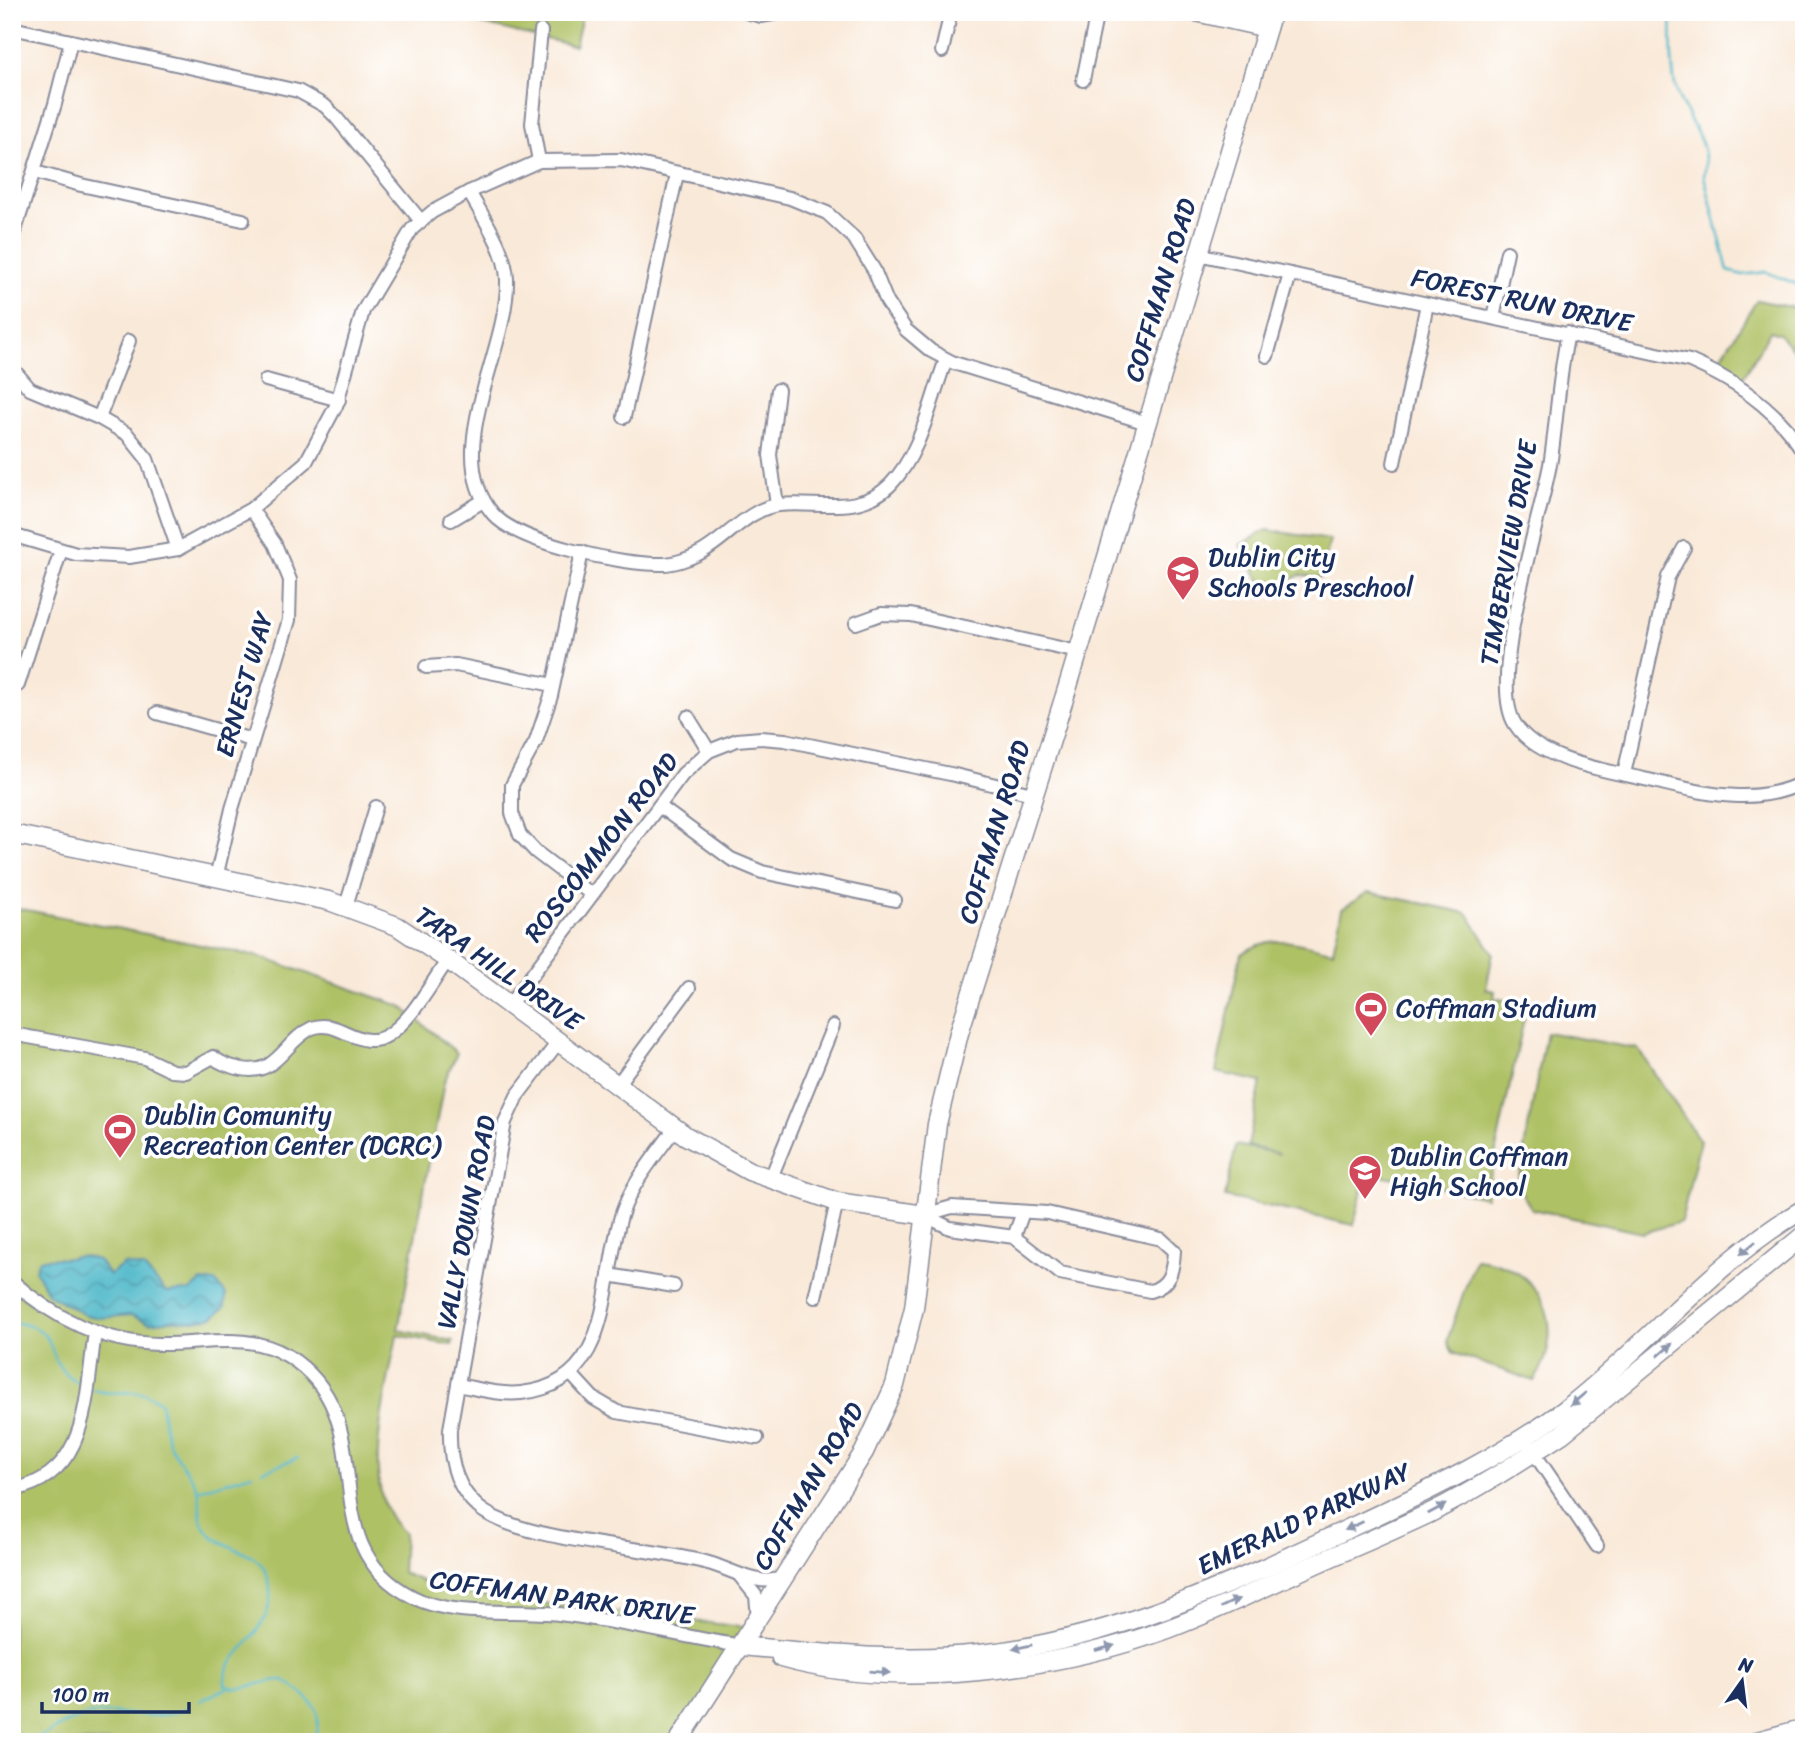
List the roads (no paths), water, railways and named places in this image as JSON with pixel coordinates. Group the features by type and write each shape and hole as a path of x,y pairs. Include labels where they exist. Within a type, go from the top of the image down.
{"highway":[{"path":"1759,1742 1804,1730"}],"main road":[{"path":"1196,12 1270,20"},
{"name":"COFFMAN ROAD","path":"741,1646 864,1452 888,1403 914,1308 924,1216 944,1088 1270,20"},
{"name":"TARA HILL DRIVE","path":"12,834 346,906 397,926 449,960 676,1127 738,1165 770,1180 837,1202 924,1216"},
{"name":"EMERALD PARKWAY","path":"741,1646 863,1656 943,1657 1006,1650 1098,1631 1170,1608 1410,1500 1522,1436 1568,1407 1634,1353 1753,1243 1804,1209"},
{"name":"EMERALD PARKWAY","path":"741,1646 805,1665 890,1673 986,1670 1066,1658 1158,1632 1211,1612 1430,1513 1534,1452 1562,1434 1804,1235"},
{"path":"683,1740 741,1646"}],"street":[{"path":"746,12 761,16 784,12"},
{"path":"942,51 951,12"},
{"path":"1083,80 1097,12"},
{"path":"12,28 284,87 312,98 335,116 421,221"},
{"path":"539,161 532,124 541,31"},
{"path":"12,240 35,172 71,41"},
{"path":"12,535 76,554 129,557 178,549 251,509 306,462 339,400 363,311 412,229 469,192 539,161 621,160 790,198 827,214 854,239 874,270 887,302 906,330 946,360 1147,423"},
{"path":"35,172 81,185 243,220"},
{"path":"624,417 677,174"},
{"path":"469,192 493,236 507,276 505,318 472,449 474,477 483,501 496,517 512,530 540,541 631,562 665,564 699,554 748,519 777,505 834,508 861,502 887,487 912,456 946,360"},
{"path":"1493,318 1507,252"},
{"name":"FOREST RUN DRIVE","path":"1198,254 1667,354 1714,372 1740,386 1781,422 1804,453"},
{"path":"1267,356 1290,274"},
{"path":"1394,463 1427,303"},
{"name":"TIMBERVIEW DRIVE","path":"1568,333 1558,382 1550,459 1507,656 1508,704 1515,724 1534,744 1578,764 1730,798 1787,790 1804,782"},
{"path":"99,418 129,341"},
{"path":"12,369 30,389 99,418 127,434 147,459 178,549"},
{"path":"266,380 339,400"},
{"path":"777,505 770,454 778,390"},
{"path":"451,520 483,501"},
{"name":"ERNEST WAY","path":"216,878 252,740 289,620 290,580 275,544 251,509"},
{"path":"1624,774 1668,577 1684,548"},
{"path":"19,685 61,550"},
{"path":"582,552 553,685 536,741 512,785 512,813 520,835 536,852 591,894"},
{"path":"856,623 881,614 911,615 1078,652"},
{"path":"426,667 456,665 553,685"},
{"path":"157,713 252,740"},
{"path":"688,717 709,751"},
{"name":"ROSCOMMON ROAD","path":"510,1004 683,774 709,751 737,740 785,740 1032,794"},
{"path":"659,806 732,859 762,872 895,900"},
{"path":"346,906 376,807"},
{"path":"12,1034 145,1058 172,1071 186,1072 213,1057 220,1063 249,1070 271,1065 311,1028 321,1026 355,1038 375,1040 392,1032 449,960"},
{"path":"617,1085 689,988"},
{"path":"770,1180 833,1026"},
{"name":"VALLY DOWN ROAD","path":"559,1041 517,1096 505,1122 450,1429 451,1462 468,1496 497,1520 523,1528 690,1558 764,1580 784,1577"},
{"path":"458,1385 520,1393 554,1383 571,1374 594,1340 617,1229 629,1196 676,1127"},
{"path":"815,1297 837,1202"},
{"path":"952,1207 1047,1213 1165,1241 1174,1251 1170,1276 1160,1288 1150,1291 1067,1275 1048,1266 1014,1237 950,1228 924,1216 952,1207"},
{"path":"1014,1237 1023,1212"},
{"path":"609,1275 674,1286"},
{"name":"COFFMAN PARK DRIVE","path":"12,1281 53,1313 96,1333 159,1344 248,1341 289,1356 319,1382 341,1422 351,1516 362,1546 382,1573 414,1598 447,1608 589,1618 741,1646"},
{"path":"12,1490 43,1481 63,1464 77,1438 96,1333"},
{"path":"571,1374 593,1398 617,1412 757,1437"},
{"path":"1522,1436 1597,1546"},
{"path":"734,1572 754,1590 758,1620"}],"water":[{"path":"80,1256 98,1260 109,1275 124,1264 144,1268 166,1292 190,1291 201,1281 216,1282 226,1294 225,1307 213,1317 196,1321 150,1323 131,1315 101,1318 85,1315 48,1294 35,1270 39,1260"}],"waterway":[{"path":"1671,12 1674,80 1680,100 1704,152 1704,176 1728,271 1743,275 1766,272 1804,287"},
{"path":"12,1322 33,1327 45,1335 63,1371 83,1385"},
{"path":"92,1389 110,1393 136,1392 153,1397 161,1403 171,1447 198,1491 204,1527 219,1541 256,1560 267,1575 270,1594 267,1611 261,1625 232,1662 226,1673 225,1684 237,1688 284,1680 313,1705 318,1720 315,1742"},
{"path":"262,1471 298,1458"},
{"path":"198,1490 252,1474"},
{"path":"200,1701 227,1688"},
{"path":"29,1742 70,1722 95,1714 164,1715 186,1708"}],"place":[{"name":"Dublin City Schools Preschool","path":"1183,602"},
{"name":"Coffman Stadium","path":"1371,1038"},
{"name":"Dublin Comunity Recreation Center (DCRC)","path":"120,1160"},
{"name":"Dublin Coffman High School","path":"1365,1201"}]}
